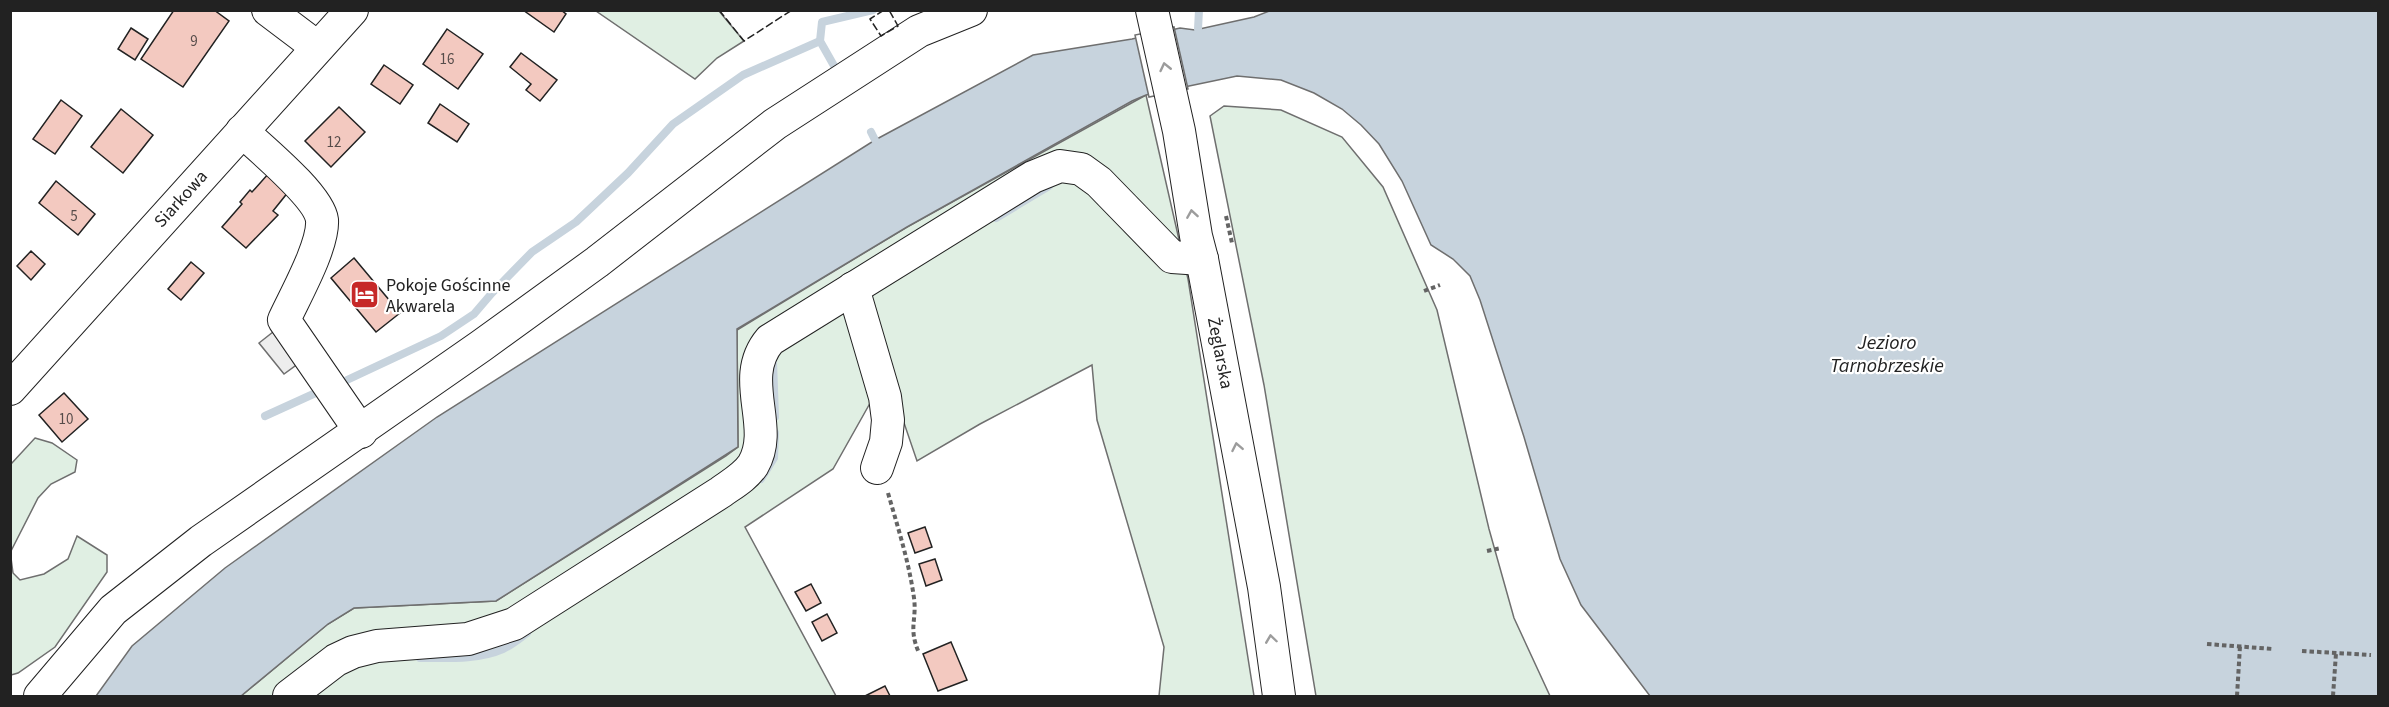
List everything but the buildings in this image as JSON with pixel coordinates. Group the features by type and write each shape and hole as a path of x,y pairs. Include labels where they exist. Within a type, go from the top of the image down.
{"street":[{"path":"268,10 317,47"},
{"name":"Siarkowa","path":"10,389 352,10"},
{"path":"40,696 112,610 201,541 361,432 597,262 776,124 919,31 971,10"},
{"name":"Żeglarska","path":"1152,10 1177,123 1196,236 1264,587 1280,696"},
{"path":"242,131 281,166 317,206 322,219 316,250 284,320 361,432"},
{"path":"289,696 336,660 353,652 377,646 468,639 514,624 736,482 753,465 759,450 756,376 761,351 781,332 1033,177 1060,166 1081,169 1099,182 1172,257 1202,259"},
{"path":"852,288 887,408 886,442 877,468"}],"path":[{"path":"1424,291 1440,285"},
{"path":"877,468 900,531 914,600 912,631 919,653"},
{"path":"1487,551 1501,548"},
{"path":"2207,644 2273,649"},
{"path":"2237,696 2240,646"},
{"path":"2302,651 2371,655"},
{"path":"2334,696 2336,653"}],"green space":[{"path":"596,11 719,11 744,41 717,58 695,79"},
{"path":"1146,95 1188,279 1254,696 1159,696 1164,647 1097,420 1092,365 980,424 917,461 887,373 833,469 745,527 836,696 241,696 328,624 354,608 496,601 726,456 738,447 737,330 907,227"},
{"path":"1224,106 1281,110 1342,137 1383,187 1437,310 1489,529 1514,618 1550,696 1316,696 1264,385 1210,116"},
{"path":"35,438 52,443 77,460 75,472 51,484 38,498 11,551 11,464"},
{"path":"77,536 107,555 107,572 55,647 18,673 11,675 11,558 13,573 20,580 44,574 68,559"}],"shaded area":[{"path":"273,332 299,363 284,374 259,343"}],"water":[{"name":"Jezioro Tarnobrzeskie","path":"1272,10 2378,11 2378,696 1650,696 1581,605 1560,559 1524,437 1480,300 1470,276 1453,259 1431,245 1402,181 1379,144 1361,125 1342,109 1314,93 1281,80 1237,76 1146,95 1132,101 907,227 737,329 738,447 496,601 354,608 328,624 241,696 96,696 132,646 225,568 437,417 875,140 1033,55 1132,39 1180,28 1195,30 1254,17"}],"pier":[{"path":"1174,27 1188,89 1149,97 1135,35"}],"waterway":[{"path":"837,71 820,41 822,22 873,10"},
{"path":"1198,29 1199,10"},
{"path":"347,380 441,336 474,314 532,252 576,222 628,173 673,124 743,75 820,41"},
{"path":"871,132 875,140"},
{"path":"996,218 1049,186"},
{"path":"773,361 775,417"},
{"path":"265,416 320,391"},
{"path":"761,479 774,458 775,433"},
{"path":"420,658 462,658 493,653 527,633"}],"fence":[{"path":"719,10 744,41 792,10"},
{"path":"884,10 870,19 881,36 898,26 889,10"}],"place":[{"name":"Pokoje Gościnne Akwarela","path":"365,295"}]}
